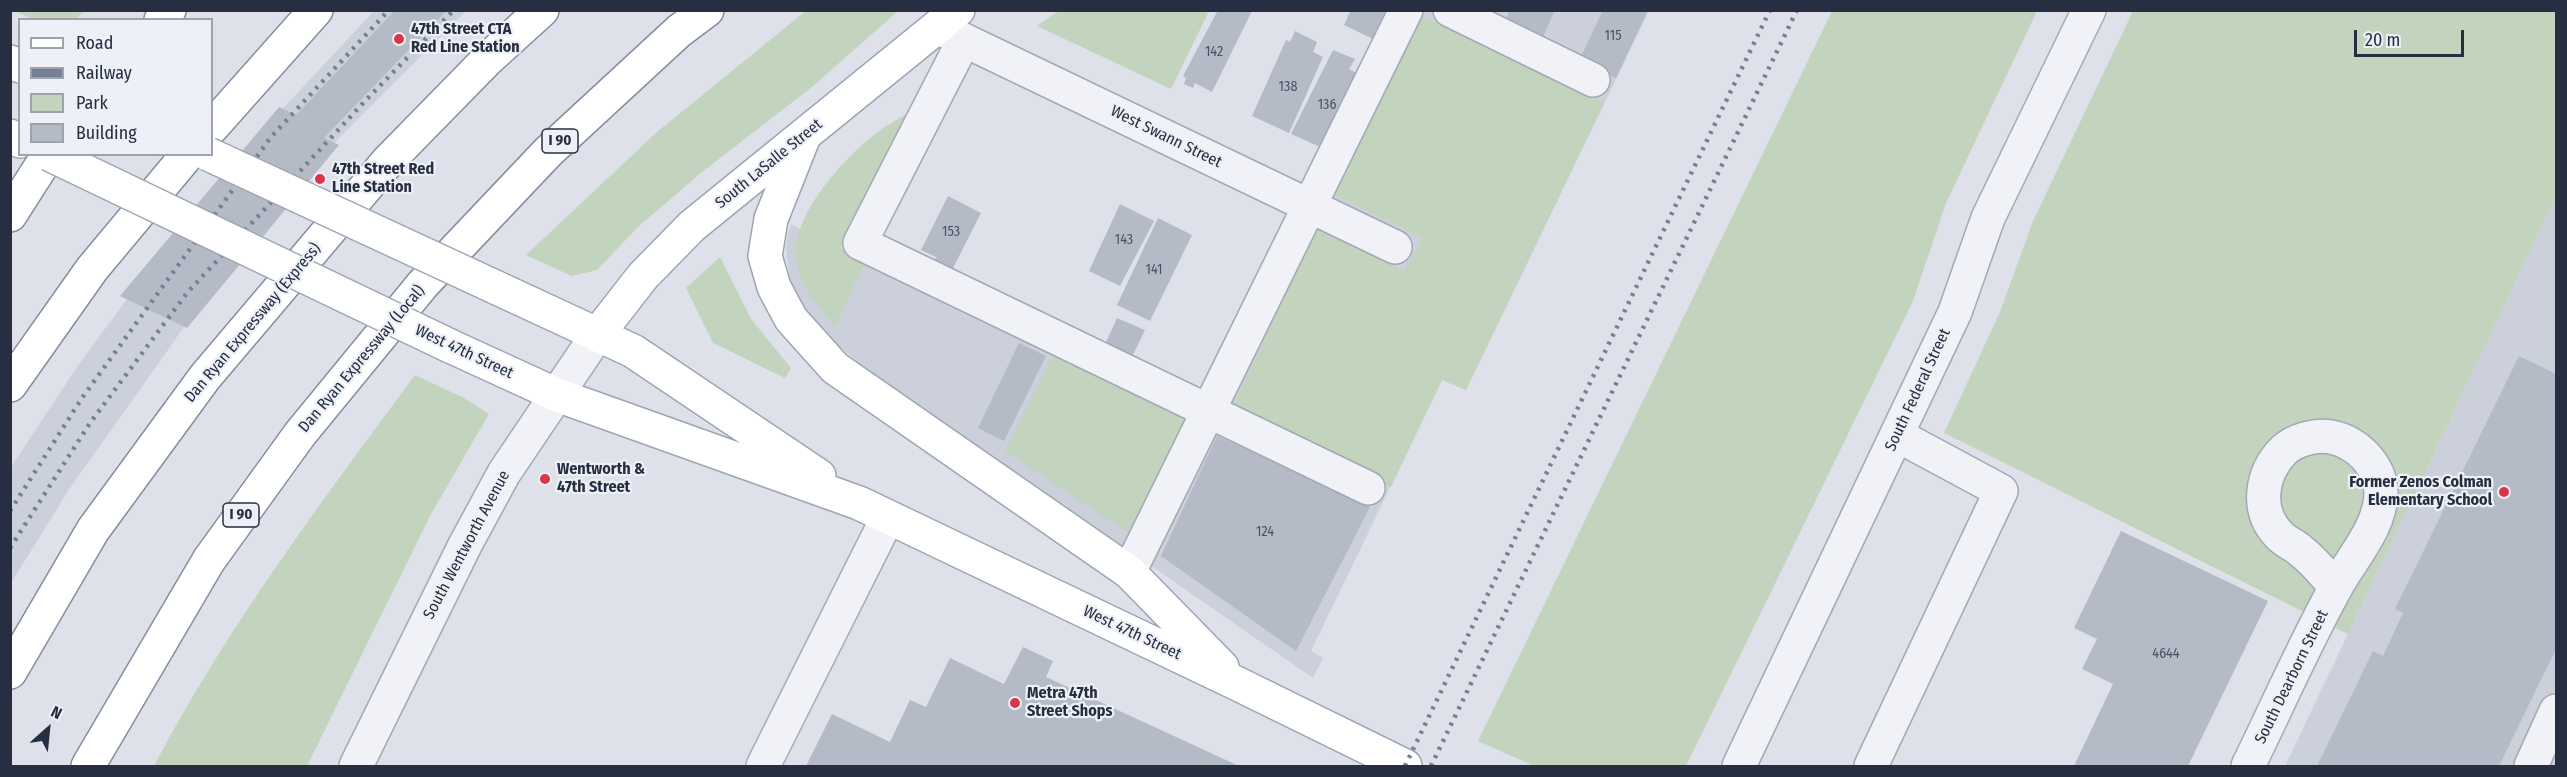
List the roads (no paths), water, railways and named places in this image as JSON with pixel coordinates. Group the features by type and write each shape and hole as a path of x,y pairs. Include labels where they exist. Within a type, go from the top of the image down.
{"main road":[{"path":"213,126 316,10"},
{"name":"Dan Ryan Expressway (Express)","path":"10,672 93,530 205,377 389,160 488,59 542,10"},
{"name":"Dan Ryan Expressway (Local)","path":"88,766 209,560 307,425 423,284 548,152 679,31 707,10"},
{"name":"South LaSalle Street","path":"597,336 643,276 692,226 804,136 953,26"},
{"path":"804,136 771,219 765,256 774,287 791,319 835,368 1129,572 1238,684"},
{"path":"10,215 48,156"},
{"name":"West 47th Street","path":"53,156 556,395 859,504 888,517 1405,766"},
{"path":"10,385 92,269 186,156"},
{"name":"West 47th Street","path":"212,156 633,351 859,504"}],"street":[{"path":"1129,572 1406,10"},
{"path":"1450,10 1593,80"},
{"name":"South Federal Street","path":"1739,766 1955,312 1988,219 2089,10"},
{"path":"953,26 860,243 1368,488"},
{"name":"West Swann Street","path":"953,26 1395,247"},
{"name":"South Wentworth Avenue","path":"356,766 465,545 504,474 597,336"},
{"path":"1871,766 2001,492 1897,435"},
{"path":"763,766 888,517"},
{"name":"South Dearborn Street","path":"2248,766 2336,587"},
{"path":"2530,766 2556,711"}],"railway":[{"path":"10,511 82,398 271,137 389,10"},
{"path":"10,548 90,423 187,293 365,101 454,10"},
{"path":"1405,766 1770,10"},
{"path":"1431,766 1797,10"}],"place":[{"name":"47th Street CTA Red Line Station","path":"399,39"},
{"name":"47th Street Red Line Station","path":"320,179"},
{"name":"Wentworth & 47th Street","path":"545,479"},
{"name":"Former Zenos Colman Elementary School","path":"2504,492"},
{"name":"Metra 47th Street Shops","path":"1015,703"}]}
